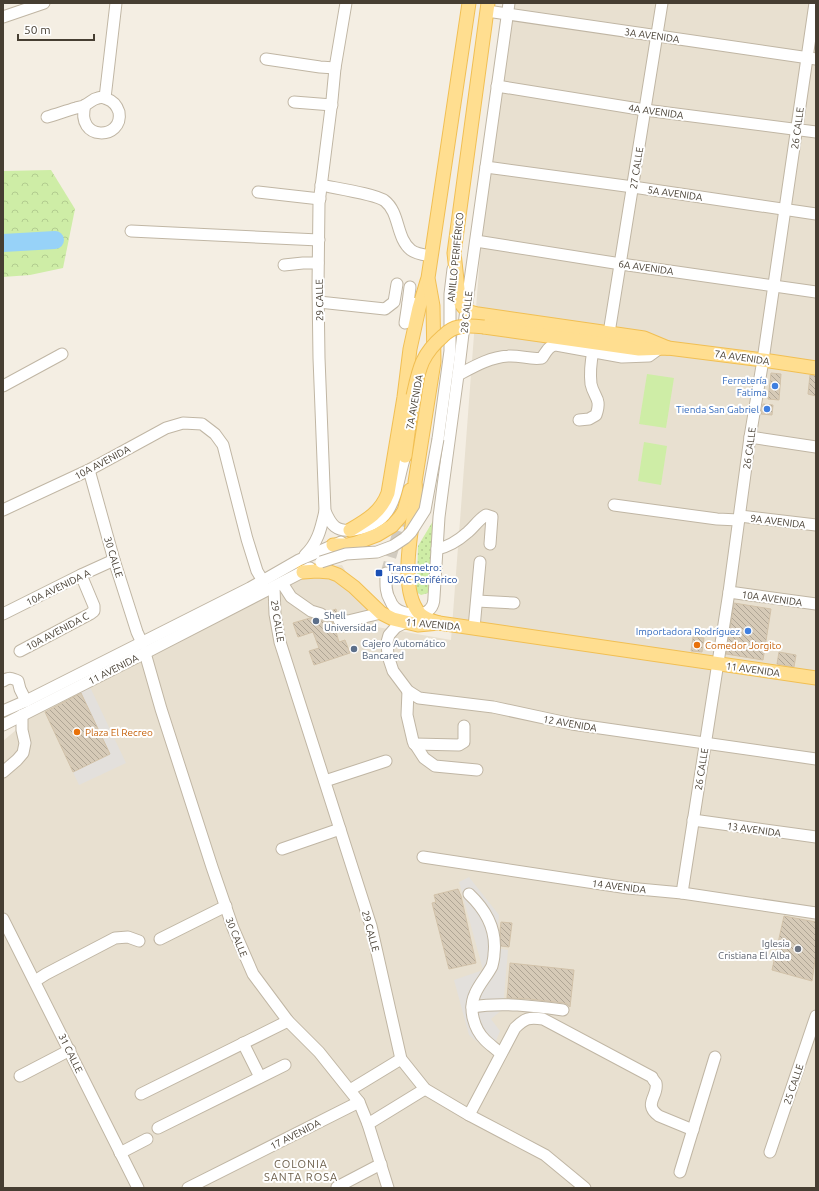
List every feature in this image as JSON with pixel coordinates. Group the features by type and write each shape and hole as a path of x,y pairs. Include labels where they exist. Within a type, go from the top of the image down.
{"main road":[{"name":"ANILLO PERIFÉRICO","path":"420,614 412,600 409,586 408,561 417,492 416,482 434,362 432,306 428,278 469,3"},
{"name":"ANILLO PERIFÉRICO","path":"454,254 488,7"},
{"path":"454,254 459,298 461,304 466,309"},
{"path":"350,530 375,514 388,493 404,398 414,303 428,278"},
{"name":"7A AVENIDA","path":"466,309 478,314 644,338 664,348"},
{"name":"7A AVENIDA","path":"405,456 413,396 424,358 432,345 457,327 469,325 639,349 664,348 816,368"},
{"path":"332,545 347,545 356,543 378,535 392,526 404,511 410,488 416,482"},
{"name":"11 AVENIDA","path":"301,566 338,575 354,587 381,613 404,623 418,625 439,623 816,678"},
{"path":"420,614 429,620 439,623"}],"street":[{"path":"3,17 44,3"},
{"path":"105,98 116,3"},
{"name":"29 CALLE","path":"301,566 318,537 325,511 318,302 320,199 332,105 335,68 346,3"},
{"name":"27 CALLE","path":"609,333 662,3"},
{"name":"26 CALLE","path":"682,893 729,592 750,437 763,360 797,129 812,59 815,3"},
{"name":"3A AVENIDA","path":"488,7 508,9 657,36 812,59"},
{"name":"28 CALLE","path":"420,614 430,610 433,604 440,509 508,9"},
{"path":"266,59 335,68"},
{"name":"4A AVENIDA","path":"497,86 645,110 816,132"},
{"path":"47,117 85,105 99,97 110,100 114,103 119,113 117,124 109,132 98,133 92,131 84,123 83,117 85,105"},
{"path":"294,102 332,105"},
{"name":"5A AVENIDA","path":"486,167 816,214"},
{"path":"321,185 383,199 391,206 405,243 411,250 416,253 432,256"},
{"path":"258,192 320,199"},
{"path":"131,231 319,240"},
{"name":"6A AVENIDA","path":"476,241 621,264 816,292"},
{"name":"ANILLO PERIFÉRICO","path":"301,566 321,562 346,554 377,552 393,546 411,532 425,510 438,439 450,351 450,294 454,254"},
{"path":"284,265 318,263"},
{"path":"318,302 385,310 394,302 397,284"},
{"path":"405,323 414,303 410,287"},
{"path":"458,375 480,364 501,357 542,358 550,347 556,344 622,357 649,356 664,348"},
{"path":"579,420 589,419 596,415 599,408 598,398 591,384 593,352"},
{"path":"3,386 62,354"},
{"name":"10A AVENIDA","path":"3,510 88,470 166,428 183,422 202,424 215,434 223,445 247,539 257,571 263,581"},
{"path":"750,437 816,446"},
{"path":"325,511 334,526 339,529 350,530 363,528 382,518 388,512 394,501 405,456"},
{"name":"7A AVENIDA","path":"332,545 372,530 392,517 400,505 402,496 406,471 405,456"},
{"name":"30 CALLE","path":"88,470 114,560 161,709 233,928 253,974 288,1020 319,1052 359,1102 368,1124 388,1188"},
{"name":"9A AVENIDA","path":"614,505 717,519 739,518 816,525"},
{"path":"437,549 446,547 468,532 478,520 486,515 492,517 490,544"},
{"name":"11 AVENIDA","path":"4,710 143,648 278,585 301,566 332,545"},
{"name":"10A AVENIDA A","path":"3,614 114,560"},
{"path":"474,628 480,562"},
{"name":"11 AVENIDA","path":"3,725 263,581 301,566"},
{"path":"386,573 387,593 395,608 402,612 420,614"},
{"name":"10A AVENIDA C","path":"20,651 94,611 94,606 81,575"},
{"path":"278,585 291,597 311,611 321,614"},
{"name":"29 CALLE","path":"278,585 275,614 280,642 371,926 401,1059 425,1089 469,1115 545,1155 584,1188"},
{"name":"10A AVENIDA","path":"729,592 816,604"},
{"path":"477,601 514,603"},
{"path":"339,620 348,621 381,613"},
{"name":"12 AVENIDA","path":"404,623 396,627 390,635 387,642 388,656 393,671 408,691 420,698 493,707 572,724 816,759"},
{"path":"3,681 8,678 12,678 18,681 26,701"},
{"path":"408,691 406,715 414,744 424,758 435,766 477,770"},
{"path":"3,772 23,754 25,743 22,730 22,715"},
{"path":"414,744 459,745 464,742 464,726"},
{"path":"325,781 386,761"},
{"name":"13 AVENIDA","path":"693,820 816,837"},
{"path":"282,849 340,829"},
{"name":"14 AVENIDA","path":"423,857 628,888 682,893 816,914"},
{"path":"470,894 487,915 493,932 495,949 492,965 474,994 472,1007 473,1018 479,1033 501,1054"},
{"path":"160,939 226,906"},
{"name":"31 CALLE","path":"3,918 138,1188"},
{"path":"34,981 115,938 128,937 139,941"},
{"path":"472,1007 507,1004 563,1010"},
{"name":"25 CALLE","path":"770,1152 816,1016"},
{"path":"469,1115 515,1028 521,1021 531,1018 543,1019 652,1077 656,1083 656,1090 652,1100 652,1107 655,1113 693,1130"},
{"path":"141,1094 288,1020"},
{"path":"243,1043 260,1077"},
{"path":"20,1076 70,1050"},
{"path":"680,1172 715,1057"},
{"path":"350,1090 401,1059"},
{"path":"158,1128 285,1065"},
{"path":"368,1124 425,1089"},
{"name":"17 AVENIDA","path":"188,1188 359,1102"},
{"path":"120,1153 147,1139"},
{"path":"337,1187 381,1164"}],"shaded area":[{"path":"511,3 816,3 816,1188 3,1188 3,741 35,714 319,567 342,565 377,627 451,640 480,255"},
{"path":"90,687 126,763 79,785 73,772 109,754 80,692"},
{"path":"469,877 499,915 496,948 508,950 503,1009 491,1019 500,1031 491,1053 469,1035 454,980 483,970 459,882"}],"green space":[{"path":"51,170 75,209 63,268 30,275 3,277 3,171"},
{"path":"647,374 674,378 666,428 639,424"},
{"path":"644,442 667,446 661,485 638,481"},
{"path":"436,507 432,576 428,593 421,595 415,591 417,580 418,546 433,521"}],"building":[{"name":"Ferretería Fatima","path":"771,373 781,374 779,400 768,399"},
{"path":"810,375 816,376 816,396 808,394"},
{"name":"Tienda San Gabriel","path":"763,404 773,405 772,415 761,414"},
{"name":"Importadora Rodríguez","path":"734,603 771,609 763,660 726,654"},
{"path":"336,609 337,613 333,616 332,622 339,642 345,640 350,653 314,665 309,651 319,648 313,632 298,637 293,623 310,618 323,621 328,616 328,612"},
{"name":"Comedor Jorgito","path":"693,637 704,638 702,652 691,651"},
{"path":"779,652 796,655 794,667 777,664"},
{"name":"Plaza El Recreo","path":"81,693 110,754 73,772 45,712"},
{"path":"458,889 461,896 476,963 449,969 432,903 436,902 434,895"},
{"path":"784,916 816,922 816,953 812,981 772,970"},
{"path":"501,922 512,923 509,947 501,946"},
{"path":"510,963 574,970 570,1007 564,1003 507,998"}],"waterway":[{"path":"3,243 55,240"}],"tunnel":[{"path":"386,573 403,516"},
{"path":"321,614 339,620"}],"place":[{"name":"Ferretería Fatima","path":"775,386"},
{"name":"Tienda San Gabriel","path":"767,409"},
{"name":"Transmetro: USAC Periférico","path":"379,573"},
{"name":"Shell Universidad","path":"316,621"},
{"name":"Importadora Rodríguez","path":"748,631"},
{"name":"Comedor Jorgito","path":"697,645"},
{"name":"Cajero Automático Bancared","path":"354,649"},
{"name":"Plaza El Recreo","path":"77,732"},
{"name":"Iglesia Cristiana El Alba","path":"798,949"}],"district":[{"name":"COLONIA SANTA ROSA","path":"301,1170"}]}
